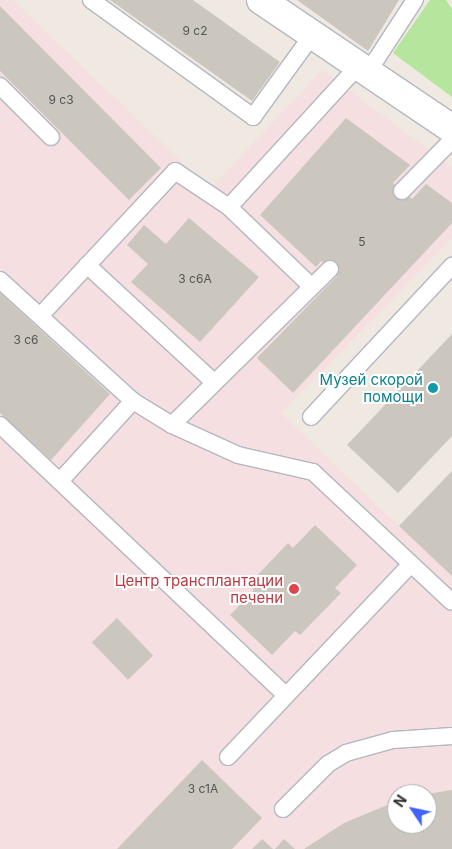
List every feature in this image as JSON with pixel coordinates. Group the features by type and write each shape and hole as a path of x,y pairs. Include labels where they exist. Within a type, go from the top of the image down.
{"street":[{"path":"260,0 311,37 363,69 452,129"}],"lane":[{"path":"91,0 253,116 311,37"},
{"path":"229,207 363,69 415,0"},
{"path":"0,86 51,137"},
{"path":"402,191 452,140"},
{"path":"40,316 175,171 229,207 311,286"},
{"path":"87,265 214,382"},
{"path":"310,418 452,266"},
{"path":"172,425 330,269"},
{"path":"0,280 133,401 172,425 238,455 313,472 452,602"},
{"path":"61,480 133,401"},
{"path":"0,425 61,480 286,695"},
{"path":"228,757 411,564"},
{"path":"282,809 328,764 346,753 393,740 452,736"}],"shaded area":[{"path":"0,0 13,0 210,189 322,70 452,167 452,238 281,413 399,526 452,471 452,849 0,849"}],"green space":[{"path":"430,0 446,0 452,9 452,97 393,53"}],"building":[{"path":"110,0 193,0 280,62 252,101"},
{"path":"297,0 399,0 368,51"},
{"path":"0,6 161,168 129,200 0,71"},
{"path":"346,118 410,165 393,183 412,199 426,184 452,203 452,223 293,393 257,358 337,276 321,261 316,267 260,215"},
{"path":"189,218 259,277 200,342 131,282 148,264 127,245 144,225 166,244"},
{"path":"0,293 110,394 51,460 0,413"},
{"path":"452,334 452,436 398,493 347,445"},
{"path":"452,471 452,576 399,526"},
{"name":"Центр трансплантации печени","path":"315,525 357,565 335,588 341,593 300,635 295,631 272,655 230,615 254,590 248,585 288,543 293,548"},
{"path":"117,618 153,655 128,680 92,642"},
{"path":"202,760 262,818 232,849 117,849"},
{"path":"452,790 452,849 304,849 344,823 387,805 387,834 437,834 437,792"},
{"path":"262,839 273,849 252,849"},
{"path":"284,839 295,849 275,849"}],"place":[{"name":"Музей скорой помощи","path":"433,388"},
{"name":"Центр трансплантации печени","path":"294,589"}]}
